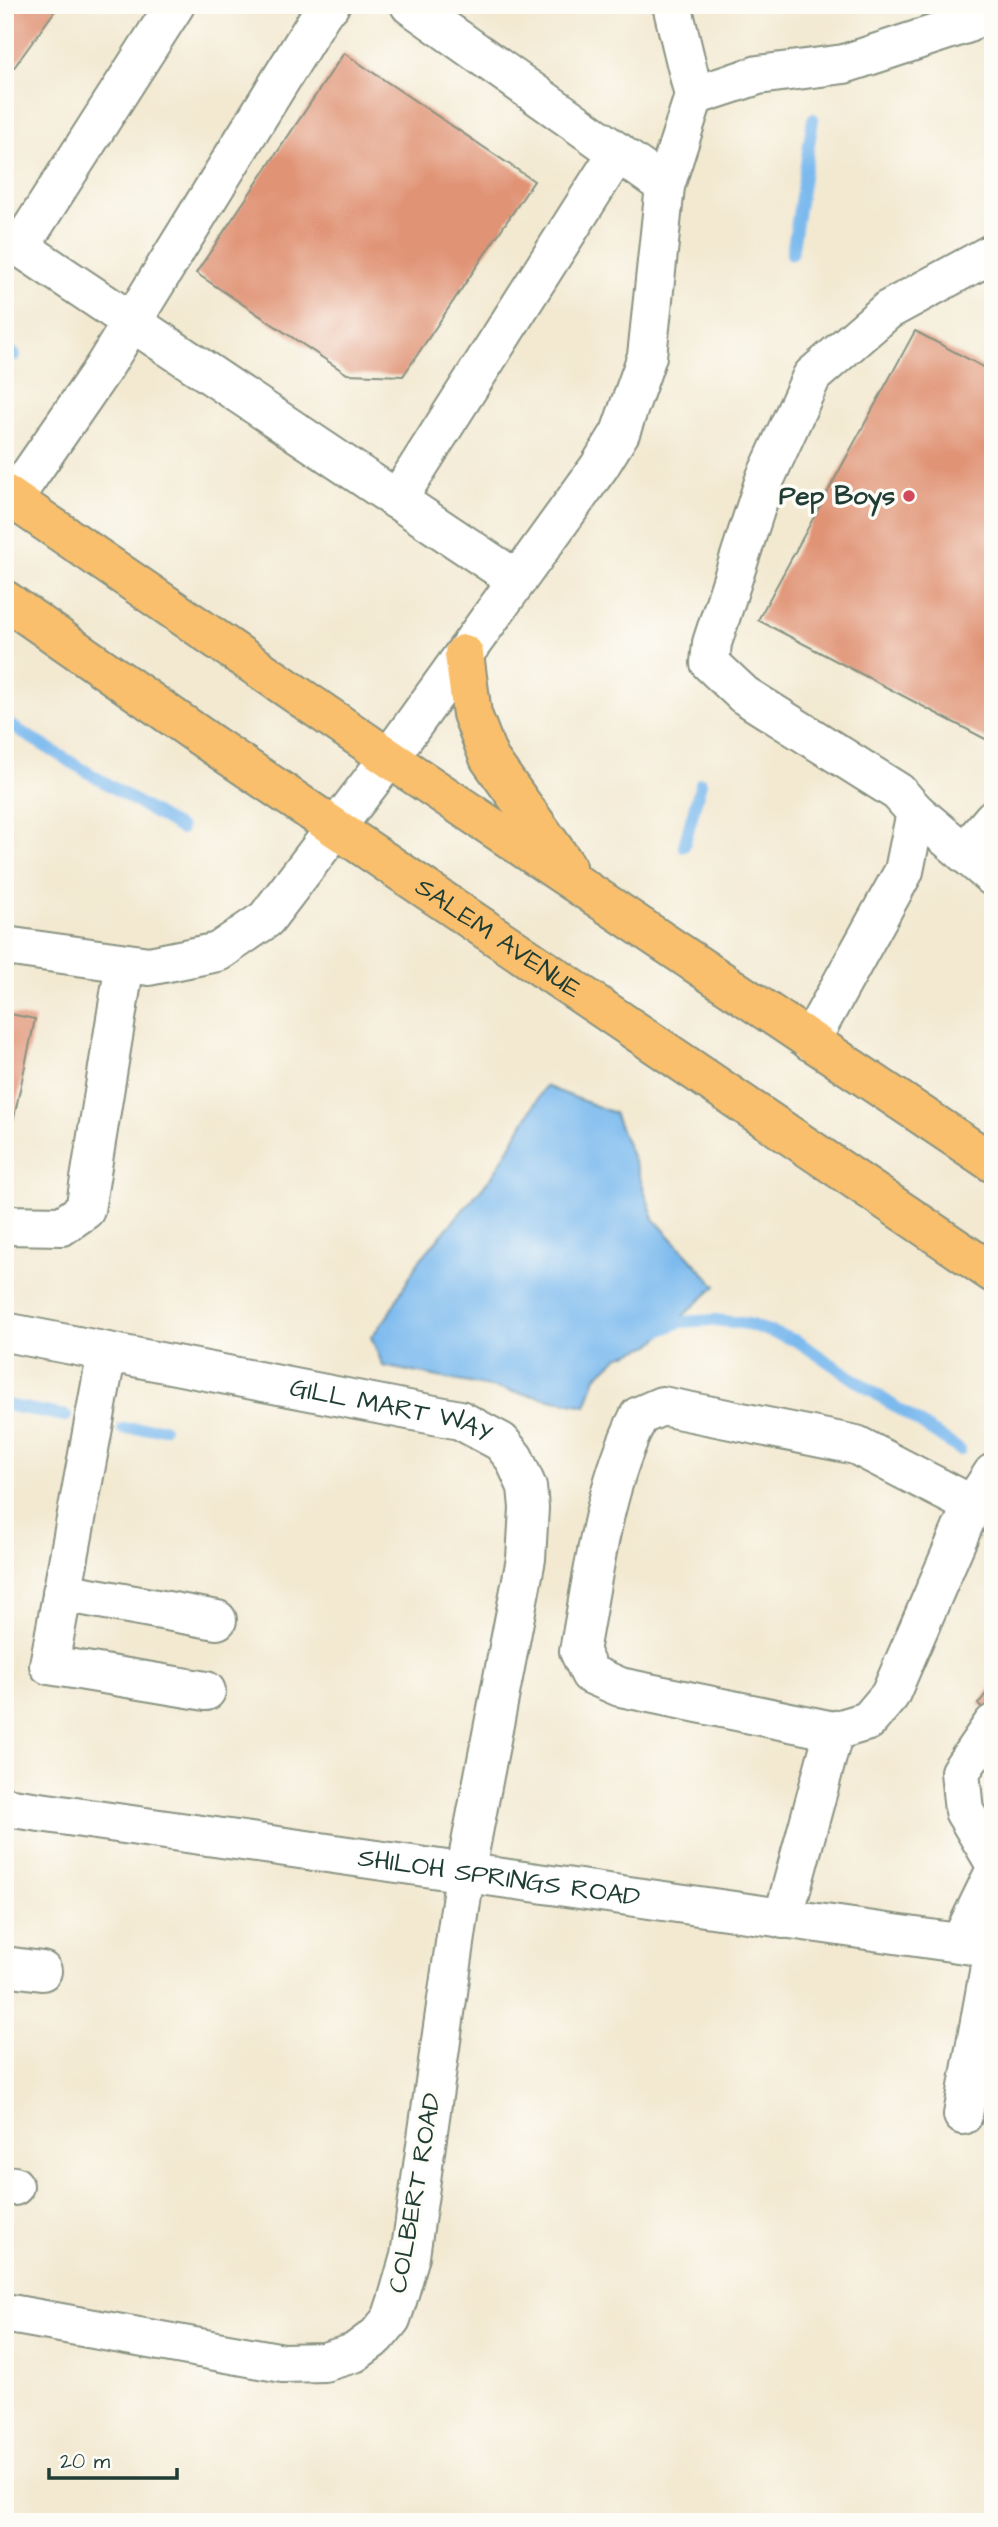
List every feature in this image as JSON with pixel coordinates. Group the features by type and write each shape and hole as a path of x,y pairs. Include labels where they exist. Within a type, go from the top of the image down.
{"main road":[{"path":"9,496 390,758 993,1163"},
{"name":"SALEM AVENUE","path":"5,600 993,1273"},
{"path":"464,654 472,714 489,758 579,885"}],"street":[{"path":"175,5 13,242 517,580"},
{"path":"9,496 104,368 323,11 330,5"},
{"path":"410,5 665,186"},
{"path":"5,946 149,966 218,952 266,919 390,758 599,467 620,433 647,356 665,186 694,96 672,5"},
{"path":"694,96 758,75 844,64 966,24 993,6"},
{"path":"397,500 618,152"},
{"path":"993,253 888,310 812,376 765,480 712,643 710,663 744,695 898,792 916,812 979,865 993,819"},
{"path":"810,1041 904,871 916,812"},
{"path":"5,1225 62,1226 85,1210 125,962"},
{"name":"GILL MART WAY","path":"5,1332 460,1420 501,1441 514,1458 527,1487 529,1508 526,1559 465,1874"},
{"path":"107,1352 48,1665 206,1691"},
{"path":"972,1505 856,1445 662,1406 639,1416 612,1482 579,1651 590,1674 620,1687 834,1731 868,1721 890,1695 972,1505 993,1473"},
{"path":"62,1592 217,1620"},
{"path":"993,1724 960,1772 964,1811 993,1860"},
{"path":"783,1919 834,1731"},
{"name":"SHILOH SPRINGS ROAD","path":"5,1807 982,1947"},
{"name":"COLBERT ROAD","path":"5,2313 283,2362 324,2362 354,2353 377,2336 391,2319 410,2256 465,1874"},
{"path":"963,2115 993,1875"}],"water":[{"path":"545,1086 614,1113 654,1219 716,1286 651,1345 618,1357 596,1377 586,1406 383,1366 371,1337 387,1317 418,1262 494,1174"}],"building":[{"path":"5,5 59,5 5,80"},
{"path":"344,53 534,181 403,376 347,374 196,273"},
{"name":"Pep Boys","path":"915,331 993,372 993,743 758,620"},
{"path":"5,1013 35,1019 6,1155 5,1155"},
{"path":"993,1685 993,1715 978,1704"}],"waterway":[{"path":"792,254 813,119"},
{"path":"5,348 15,355"},
{"path":"5,722 181,829"},
{"path":"684,846 701,783"},
{"path":"659,1331 680,1322 715,1320 748,1324 797,1341 960,1450"},
{"path":"5,1405 66,1416"},
{"path":"123,1429 163,1428"}],"place":[{"name":"Pep Boys","path":"909,496"}]}
